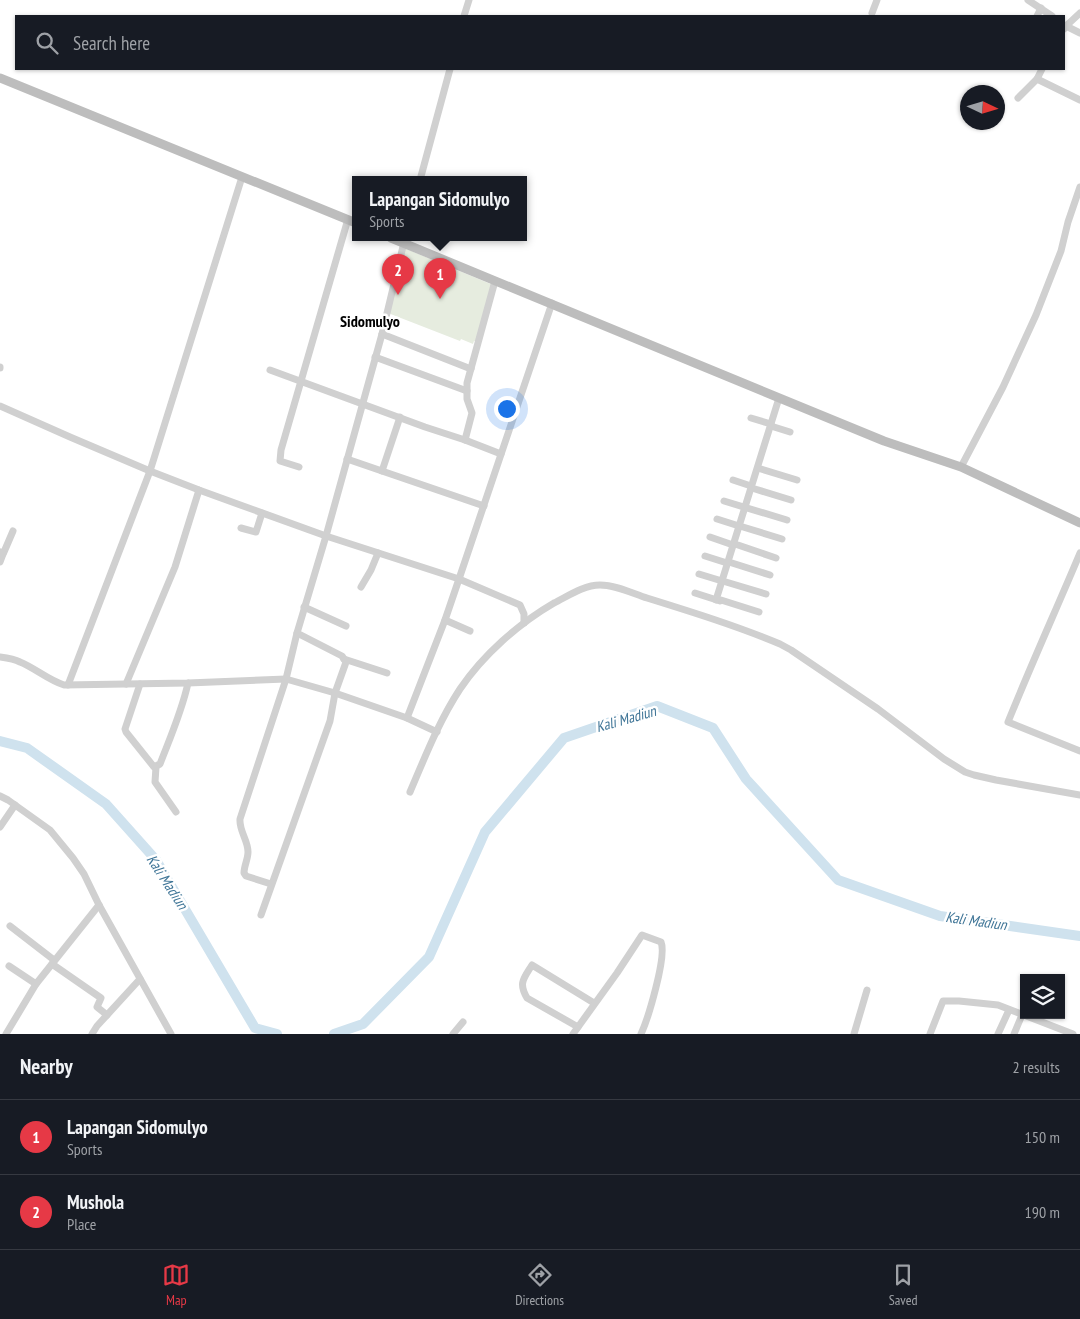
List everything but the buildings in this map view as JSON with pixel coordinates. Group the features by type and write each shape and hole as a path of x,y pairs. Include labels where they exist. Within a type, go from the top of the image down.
{"main road":[{"path":"0,78 352,221"},
{"path":"404,241 495,281 884,441 961,467 1080,523"}],"street":[{"path":"464,15 469,0"},
{"path":"872,13 877,0"},
{"path":"1028,0 1051,15"},
{"path":"1038,15 1041,8"},
{"path":"1065,26 1080,13"},
{"path":"1065,27 1080,33"},
{"path":"421,176 450,70"},
{"path":"1018,98 1037,79 1042,70"},
{"path":"1037,79 1080,100"},
{"path":"68,685 150,471 242,177"},
{"path":"961,467 1003,387 1036,315 1061,251 1068,222 1080,187"},
{"path":"299,467 281,462 279,458 300,381 352,221"},
{"path":"271,884 246,876 244,873 248,853 239,826 240,819 286,679 304,607 326,536 382,334 404,241"},
{"path":"465,440 472,413 467,399 471,369 495,281"},
{"path":"407,718 445,620 552,304"},
{"path":"382,334 471,369"},
{"path":"375,357 467,391"},
{"path":"270,370 502,454"},
{"path":"718,600 781,399"},
{"path":"0,406 150,471 199,490 326,536 459,580 520,605 524,614 524,622"},
{"path":"382,471 400,417"},
{"path":"751,418 790,432"},
{"path":"753,487 762,469 773,425"},
{"path":"347,459 484,506"},
{"path":"762,469 797,480"},
{"path":"733,480 791,500"},
{"path":"126,684 175,567 199,490"},
{"path":"724,501 748,505 787,520"},
{"path":"241,528 256,532 262,513"},
{"path":"717,519 782,539"},
{"path":"0,562 2,553 13,531"},
{"path":"710,538 776,558"},
{"path":"361,588 378,553"},
{"path":"1080,553 1008,722 1080,751"},
{"path":"705,556 770,575"},
{"path":"699,574 766,594"},
{"path":"410,792 437,732 460,689 485,658 524,622 539,612 572,593 599,585 613,586 688,610 780,644 878,709 944,758 974,776 1080,795"},
{"path":"694,593 760,612"},
{"path":"304,607 346,626"},
{"path":"445,620 470,631"},
{"path":"297,633 342,656 344,659 387,673"},
{"path":"0,657 22,662 57,683 64,685 286,679 335,693 407,718 437,732"},
{"path":"261,915 330,721 335,693 345,665 344,659"},
{"path":"176,812 155,782 156,767 160,764 188,683"},
{"path":"140,684 126,732 154,767 156,767"},
{"path":"0,796 50,830 73,858 84,874 171,1034"},
{"path":"0,827 14,805"},
{"path":"6,1034 36,984 100,905"},
{"path":"10,926 53,962 101,998 97,1007 107,1015"},
{"path":"573,1034 642,934 661,942 663,946 650,1012 641,1034"},
{"path":"578,1027 527,998 523,991 522,982 532,965 594,1003"},
{"path":"9,966 36,984"},
{"path":"92,1034 140,979"},
{"path":"854,1034 867,990"},
{"path":"930,1034 943,1001 998,1005 1020,1013"},
{"path":"998,1034 1009,1010"},
{"path":"1014,1034 1020,1019"},
{"path":"1035,1019 1073,1034"},
{"path":"453,1034 463,1022"}],"shaded area":[{"path":"404,248 493,285 478,342 474,341 473,344 461,339 460,341 388,313"}],"waterway":[{"name":"Kali Madiun","path":"334,1034 363,1024 429,957 485,832 564,738 657,706 713,728 746,779 838,880 940,916 1080,936"},
{"name":"Kali Madiun","path":"0,741 27,748 106,804 156,860 255,1028 277,1034"}],"place":[{"name":"Mushola","path":"398,295"},
{"name":"Lapangan Sidomulyo","path":"440,299"}],"district":[{"name":"Sidomulyo","path":"370,321"}]}
